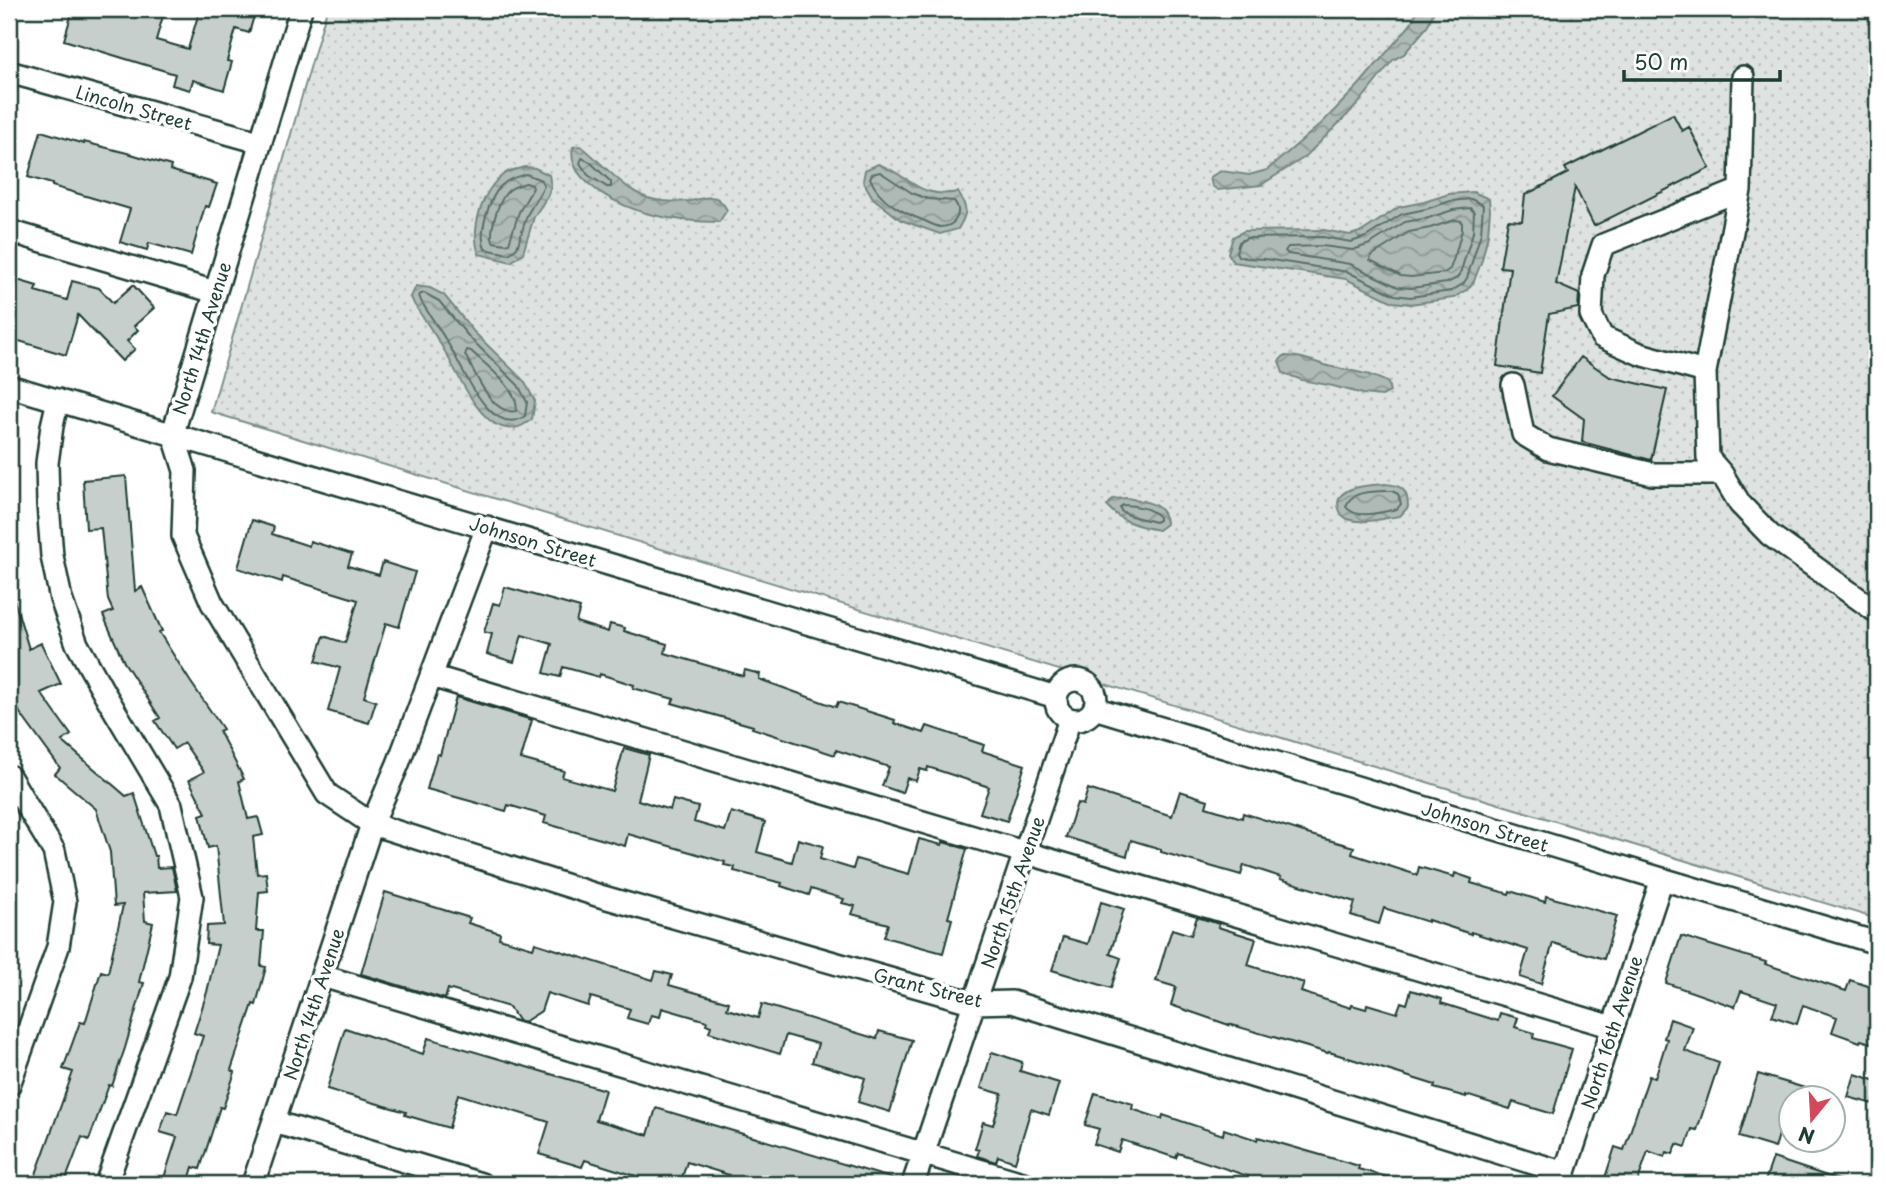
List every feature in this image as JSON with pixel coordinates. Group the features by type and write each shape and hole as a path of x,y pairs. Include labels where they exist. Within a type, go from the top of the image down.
{"street":[{"name":"North 14th Avenue","path":"300,9 173,433 185,471 183,536 212,603 327,794 372,824"},
{"name":"Lincoln Street","path":"9,72 259,142"},
{"path":"1742,77 1740,190 1705,372 1708,458 1722,474 1740,504 1769,535 1877,612"},
{"path":"1705,372 1640,354 1602,337 1591,315 1593,275 1603,245 1740,190"},
{"path":"9,231 215,292"},
{"path":"1513,385 1523,434 1548,449 1653,474 1722,474"},
{"name":"Johnson Street","path":"9,386 1056,697"},
{"path":"58,400 47,463 52,556 61,599 77,644 171,804 192,897 180,977 106,1184"},
{"name":"North 14th Avenue","path":"253,1184 372,824 398,764 487,527"},
{"path":"432,676 1613,1027"},
{"path":"1080,681 1091,687 1096,699 1094,708 1087,717 1070,719 1058,709 1056,697 1062,686 1068,682 1080,681"},
{"name":"Johnson Street","path":"1094,708 1877,943"},
{"name":"North 15th Avenue","path":"913,1184 1070,719"},
{"path":"9,776 54,851 65,902 58,947 9,1085"},
{"name":"Grant Street","path":"372,824 600,897 974,1003 1012,1002 1563,1179"},
{"name":"North 16th Avenue","path":"1563,1179 1662,879"},
{"path":"322,976 1026,1184"},
{"path":"274,1122 481,1184"}],"shaded area":[{"path":"327,9 1877,9 1877,919 211,412"}],"water":[{"path":"1418,9 1435,9 1427,27 1404,54 1393,60 1358,104 1305,157 1261,185 1218,190 1212,186 1210,177 1221,171 1249,175 1267,170 1321,124 1411,24"},
{"path":"581,146 626,186 646,197 677,202 713,197 720,200 727,210 719,222 686,220 641,212 613,200 587,182 578,172 573,160 573,147"},
{"path":"878,164 924,190 944,194 958,192 965,210 958,229 940,234 901,220 873,198 863,181 865,170"},
{"path":"525,167 535,168 549,175 551,186 534,217 523,253 511,262 479,254 477,222 484,200 504,174"},
{"path":"1473,192 1489,199 1488,234 1474,281 1468,289 1453,298 1410,304 1393,302 1346,279 1233,262 1228,253 1233,237 1244,231 1324,230 1350,235 1363,231 1399,207 1449,194"},
{"path":"416,286 430,288 444,295 474,332 524,381 535,401 532,419 518,427 506,428 492,422 483,414 414,304 411,297"},
{"path":"1284,356 1374,376 1388,383 1390,392 1382,396 1363,394 1302,380 1283,373 1279,361"},
{"path":"1385,484 1400,487 1407,496 1408,507 1400,516 1357,521 1347,519 1341,513 1338,501 1347,491 1362,486"},
{"path":"1127,498 1158,507 1166,524 1158,530 1137,525 1124,520 1107,506 1113,499"}],"building":[{"path":"73,9 165,9 156,40 188,49 200,9 256,9 249,33 236,29 227,61 232,62 224,90 193,80 190,90 172,85 175,74 64,40"},
{"path":"1673,114 1682,131 1689,127 1710,168 1594,226 1575,187 1556,284 1579,294 1578,308 1549,314 1540,373 1497,366 1510,268 1500,267 1508,220 1522,221 1525,195 1568,173 1565,168"},
{"path":"41,131 171,166 170,170 217,184 209,207 205,206 191,255 149,243 147,250 120,242 130,209 28,177"},
{"path":"17,280 37,286 35,291 67,300 72,281 99,288 113,303 133,285 154,308 134,326 138,330 127,341 135,349 122,361 78,315 66,355 9,338 9,289 14,291"},
{"path":"1581,357 1610,377 1667,390 1651,460 1582,442 1584,419 1552,396"},
{"path":"126,476 135,591 142,587 162,631 159,632 223,729 219,731 244,779 239,781 248,819 258,817 263,835 253,837 257,874 266,873 268,891 259,892 256,931 264,931 261,966 266,967 256,1005 253,1004 231,1070 235,1072 223,1108 220,1107 200,1169 193,1167 188,1184 162,1184 177,1137 160,1132 167,1111 177,1114 203,1036 194,1033 218,945 206,944 207,926 224,925 216,846 208,848 200,815 206,813 189,780 204,772 184,743 174,749 155,721 160,718 124,662 103,615 113,611 108,600 101,528 86,529 83,480"},
{"path":"252,520 274,527 272,534 309,546 310,541 352,554 348,566 379,575 383,562 415,572 399,627 386,623 364,697 376,701 369,723 328,711 340,668 316,661 324,636 345,643 358,600 283,577 282,582 238,568"},
{"path":"505,587 580,608 576,622 608,632 610,624 625,628 624,631 667,644 665,653 743,676 745,670 760,674 759,679 836,707 838,702 895,720 894,723 924,733 927,726 984,745 982,751 1025,765 1007,821 980,813 989,787 928,767 927,771 920,769 916,781 907,778 902,793 882,786 889,767 836,750 835,755 752,728 753,726 672,703 674,699 633,688 634,685 600,674 599,677 563,667 560,677 544,673 552,644 522,635 514,662 487,654 492,634 484,632 493,603 500,605"},
{"path":"9,596 13,596 29,649 41,643 61,684 41,693 71,735 62,741 126,796 134,793 156,856 157,868 172,867 177,891 143,893 145,921 153,923 139,982 144,983 112,1086 109,1085 89,1140 82,1137 64,1184 55,1184 35,1177 73,1072 63,1069 80,1022 85,1023 101,971 108,973 123,905 114,906 110,852 96,809 55,774 60,768 20,713 9,689"},
{"path":"456,697 532,720 521,759 564,771 562,777 612,791 624,748 649,755 638,800 670,810 673,800 698,807 694,822 725,831 731,812 765,822 757,852 792,862 798,839 823,846 820,859 853,869 856,859 909,874 919,839 967,849 948,918 952,919 943,953 884,937 888,924 852,914 855,906 842,903 844,899 811,889 809,895 781,886 782,883 734,871 735,867 724,865 725,862 628,834 625,846 544,823 546,816 508,805 506,811 427,789 437,754 440,755"},
{"path":"1088,789 1172,816 1180,791 1208,800 1206,807 1242,818 1243,813 1354,847 1352,854 1417,875 1419,867 1454,877 1455,873 1472,879 1471,883 1509,894 1510,891 1545,902 1546,896 1617,916 1604,959 1553,943 1541,984 1520,977 1528,950 1471,932 1384,908 1379,924 1351,915 1355,902 1244,865 1241,875 1161,852 1161,849 1131,840 1127,856 1066,837 1077,803 1083,805"},
{"path":"385,892 470,918 468,923 500,933 499,938 533,948 535,943 653,980 656,971 672,975 669,985 729,1002 727,1009 758,1018 762,1004 877,1039 879,1031 912,1040 890,1112 858,1102 865,1078 812,1062 818,1044 786,1035 780,1054 709,1032 711,1026 706,1024 707,1021 662,1008 660,1017 651,1015 648,1024 627,1018 630,1009 591,997 588,1006 547,993 541,1011 524,1022 518,1020 509,1007 448,989 445,999 361,974"},
{"path":"1101,902 1124,909 1110,954 1121,958 1111,988 1052,970 1063,937 1088,944"},
{"path":"1197,917 1256,939 1248,965 1304,983 1301,992 1351,1008 1352,1005 1366,1009 1367,1004 1397,1013 1401,1002 1407,1004 1411,990 1442,999 1441,1003 1498,1021 1500,1013 1518,1018 1515,1027 1534,1033 1533,1038 1572,1049 1553,1114 1513,1102 1510,1109 1434,1088 1435,1085 1229,1025 1171,1005 1176,987 1156,981 1166,947 1172,929 1191,935"},
{"path":"1681,936 1766,962 1765,964 1846,991 1850,980 1877,989 1877,1045 1832,1032 1837,1017 1803,1005 1797,1024 1772,1016 1777,1003 1741,991 1735,1007 1666,983"},
{"path":"1670,1019 1693,1027 1685,1051 1719,1063 1697,1130 1692,1129 1686,1147 1677,1144 1673,1154 1667,1152 1665,1157 1648,1151 1637,1184 1603,1184 1615,1147 1624,1150 1649,1076 1655,1078"},
{"path":"345,1028 423,1054 428,1038 605,1090 596,1120 648,1135 656,1108 897,1180 896,1184 743,1184 728,1180 729,1175 687,1162 680,1184 646,1184 635,1181 636,1176 585,1160 582,1167 539,1154 549,1122 458,1094 449,1128 405,1115 406,1112 327,1089"},
{"path":"992,1052 1022,1062 1020,1071 1059,1083 1049,1115 1031,1109 1015,1162 998,1156 996,1162 977,1156 979,1150 975,1149 983,1122 993,1125 1002,1094 981,1088"},
{"path":"1758,1074 1792,1084 1778,1084 1778,1138 1775,1148 1739,1137"},
{"path":"1855,1074 1877,1081 1873,1104 1848,1097"},
{"path":"1095,1093 1133,1104 1132,1109 1162,1119 1163,1115 1223,1135 1224,1129 1257,1140 1258,1137 1359,1166 1358,1169 1395,1179 1394,1184 1245,1184 1248,1176 1178,1153 1176,1158 1122,1140 1118,1152 1094,1144 1099,1129 1085,1125"},
{"path":"1773,1158 1842,1181 1841,1184 1764,1184"}]}
